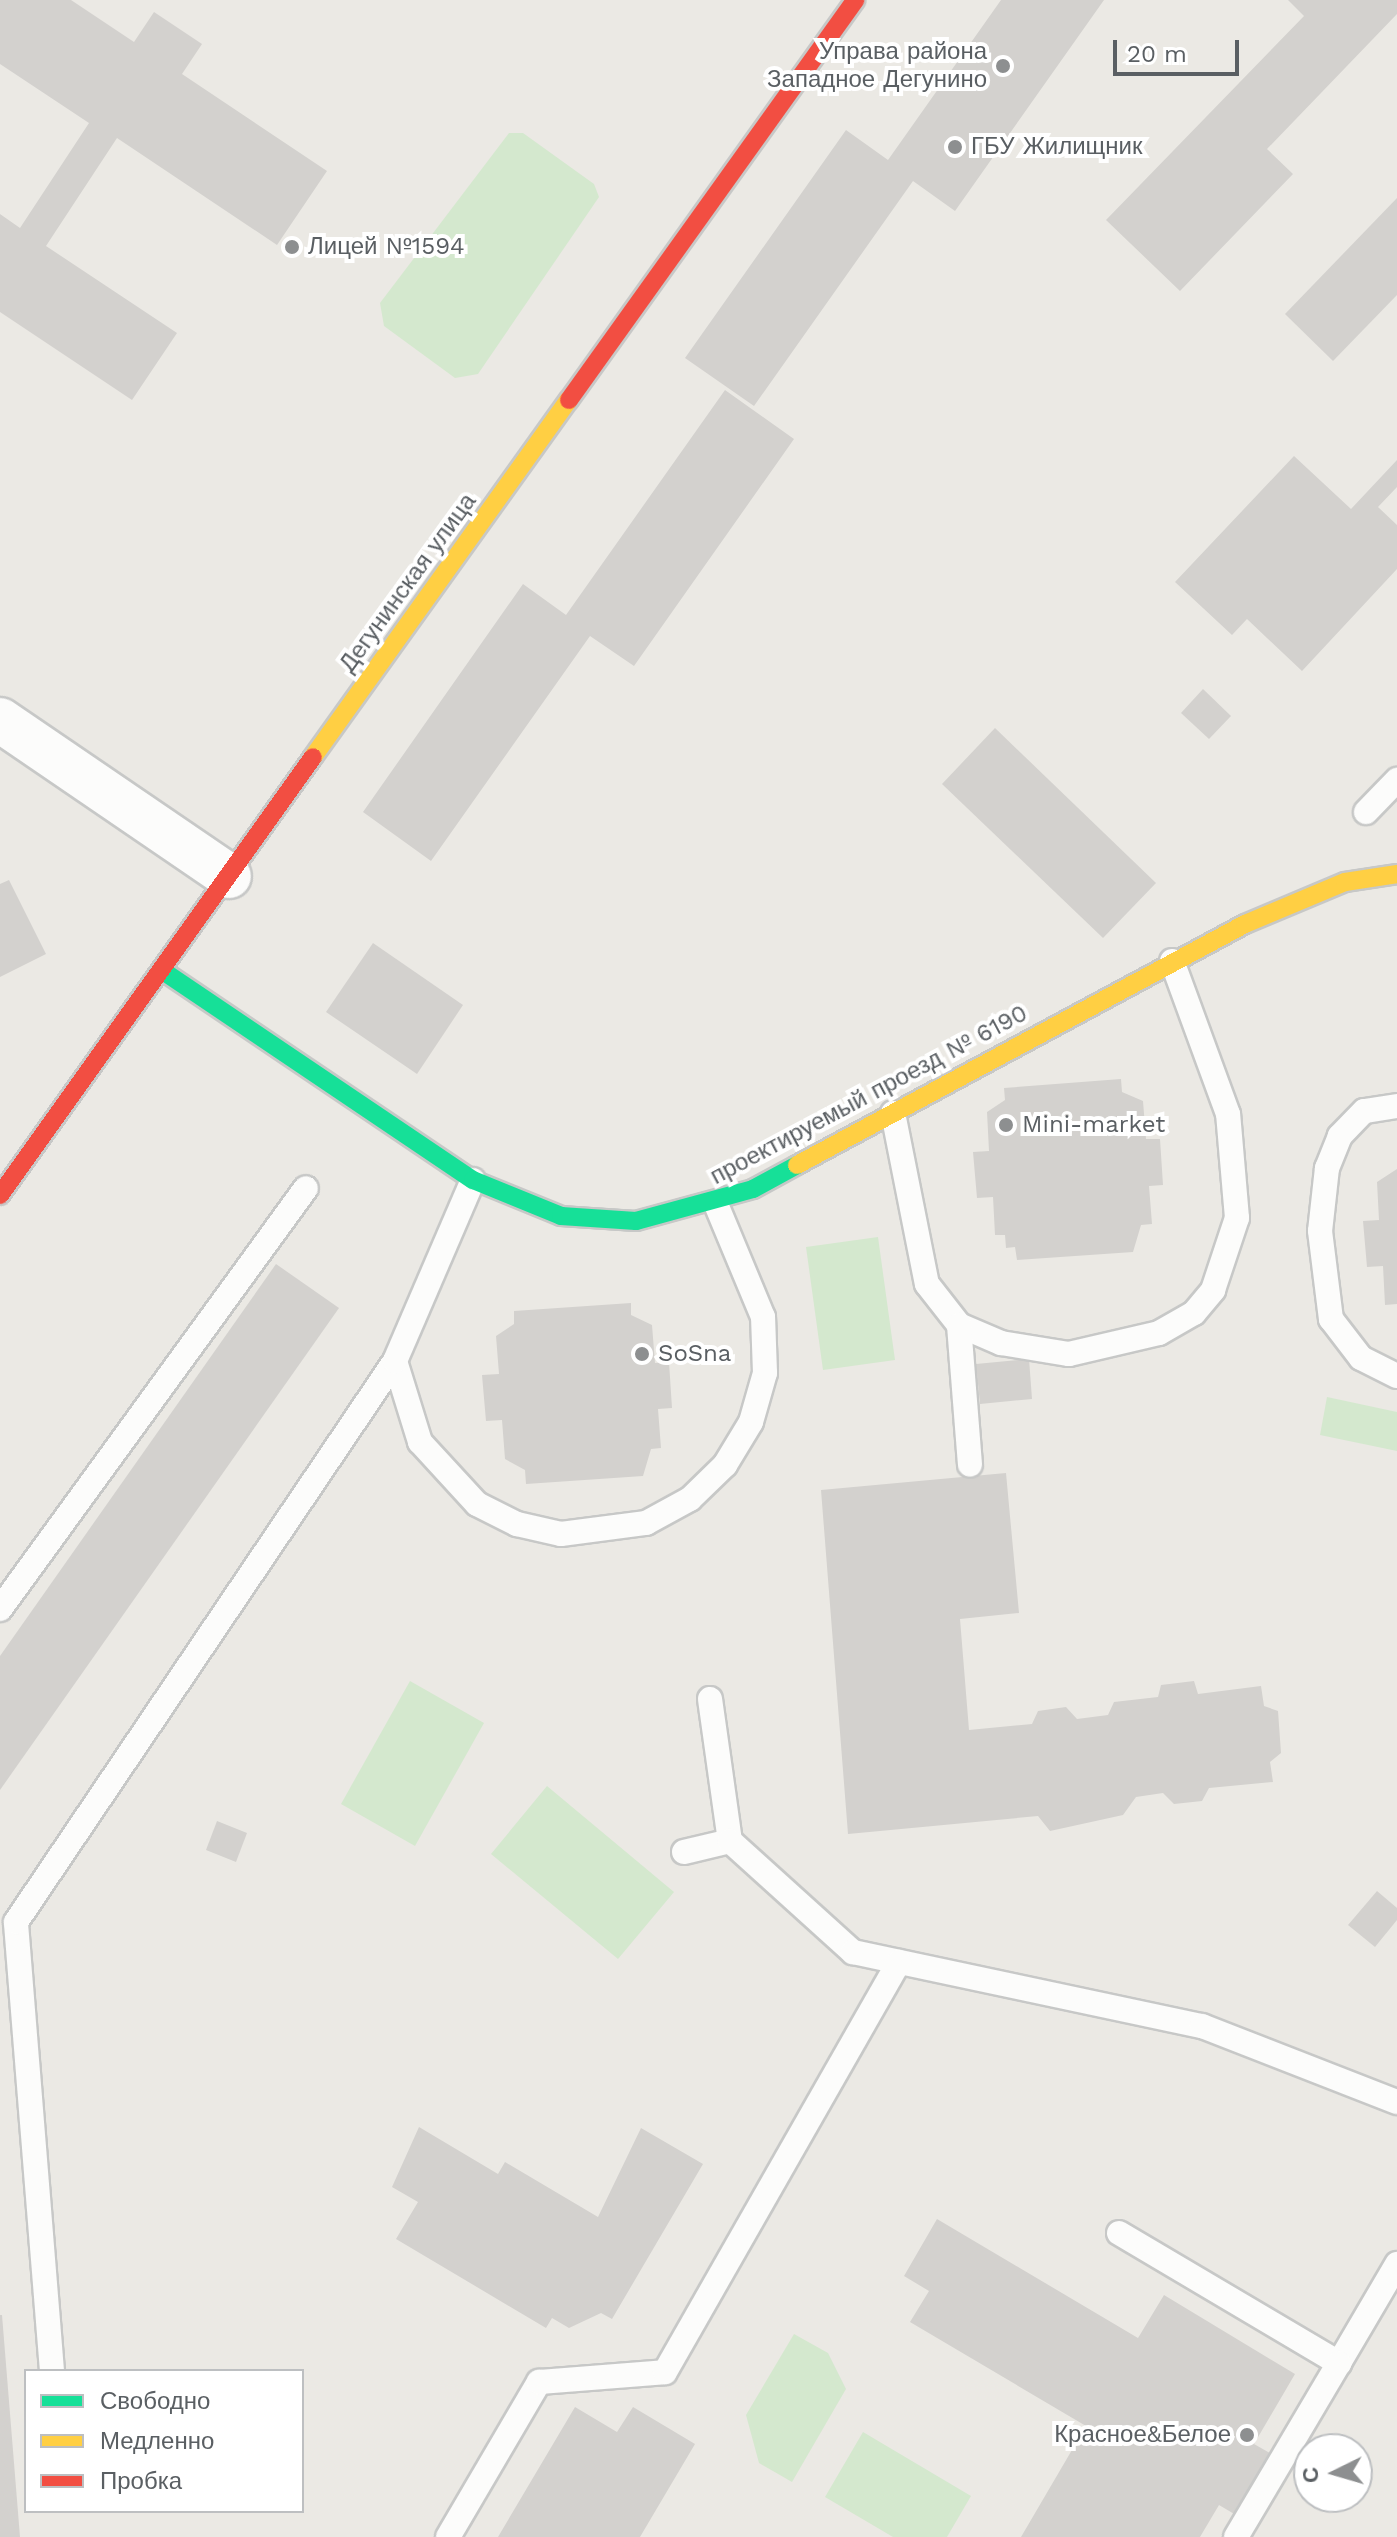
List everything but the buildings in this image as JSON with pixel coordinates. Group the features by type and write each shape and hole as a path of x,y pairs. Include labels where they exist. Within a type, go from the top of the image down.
{"street":[{"name":"Дегунинская улица","path":"0,1195 855,0"},
{"path":"0,720 229,876"},
{"name":"проектируемый проезд № 6190","path":"163,971 473,1180 523,1206 598,1220 673,1216 716,1204 893,1113 1172,961 1304,895 1397,874"}],"lane":[{"path":"1366,812 1397,780"},
{"path":"893,1113 927,1284 959,1325 1001,1343 1069,1354 1115,1349 1183,1320 1213,1290 1237,1218 1236,1166 1210,1057 1172,961"},
{"path":"1397,1106 1364,1111 1340,1136 1327,1168 1320,1231 1324,1292 1337,1330 1361,1358 1397,1376"},
{"path":"52,2369 8,1919 395,1361 473,1180"},
{"path":"0,1609 306,1188"},
{"path":"395,1361 420,1442 477,1504 517,1524 561,1534 646,1523 690,1499 725,1465 751,1422 765,1373 763,1317 716,1204"},
{"path":"959,1325 970,1465"},
{"path":"710,1699 730,1841 853,1952 1202,2026 1397,2102"},
{"path":"684,1852 730,1841"},
{"path":"448,2537 539,2382 665,2372 899,1962"},
{"path":"1119,2233 1339,2363"},
{"path":"1236,2537 1397,2264"}],"green space":[{"path":"509,133 523,133 594,184 599,197 478,374 455,378 384,326 380,303"},
{"path":"878,1237 895,1360 823,1370 806,1247"},
{"path":"1327,1397 1397,1412 1397,1451 1320,1435"},
{"path":"410,1681 484,1723 415,1846 341,1804"},
{"path":"547,1786 674,1892 618,1959 491,1854"},
{"path":"794,2334 828,2353 846,2389 792,2482 759,2463 746,2415"},
{"path":"863,2432 971,2496 947,2537 893,2537 825,2497"}],"traffic: fast":[{"path":"163,971 473,1180 561,1216 636,1221 753,1189 797,1165"}],"traffic: slow":[{"path":"313,757 569,400"},
{"path":"797,1165 1245,924 1345,882 1397,874"}],"traffic: jam":[{"path":"569,400 855,0"},
{"path":"0,1195 313,757"}],"place":[{"name":"Управа района Западное Дегунино","path":"1003,66"},
{"name":"ГБУ Жилищник","path":"955,147"},
{"name":"Лицей №1594","path":"292,247"},
{"name":"Mini-market","path":"1006,1125"},
{"name":"SoSna","path":"642,1354"},
{"name":"Красное&Белое","path":"1247,2435"}]}
